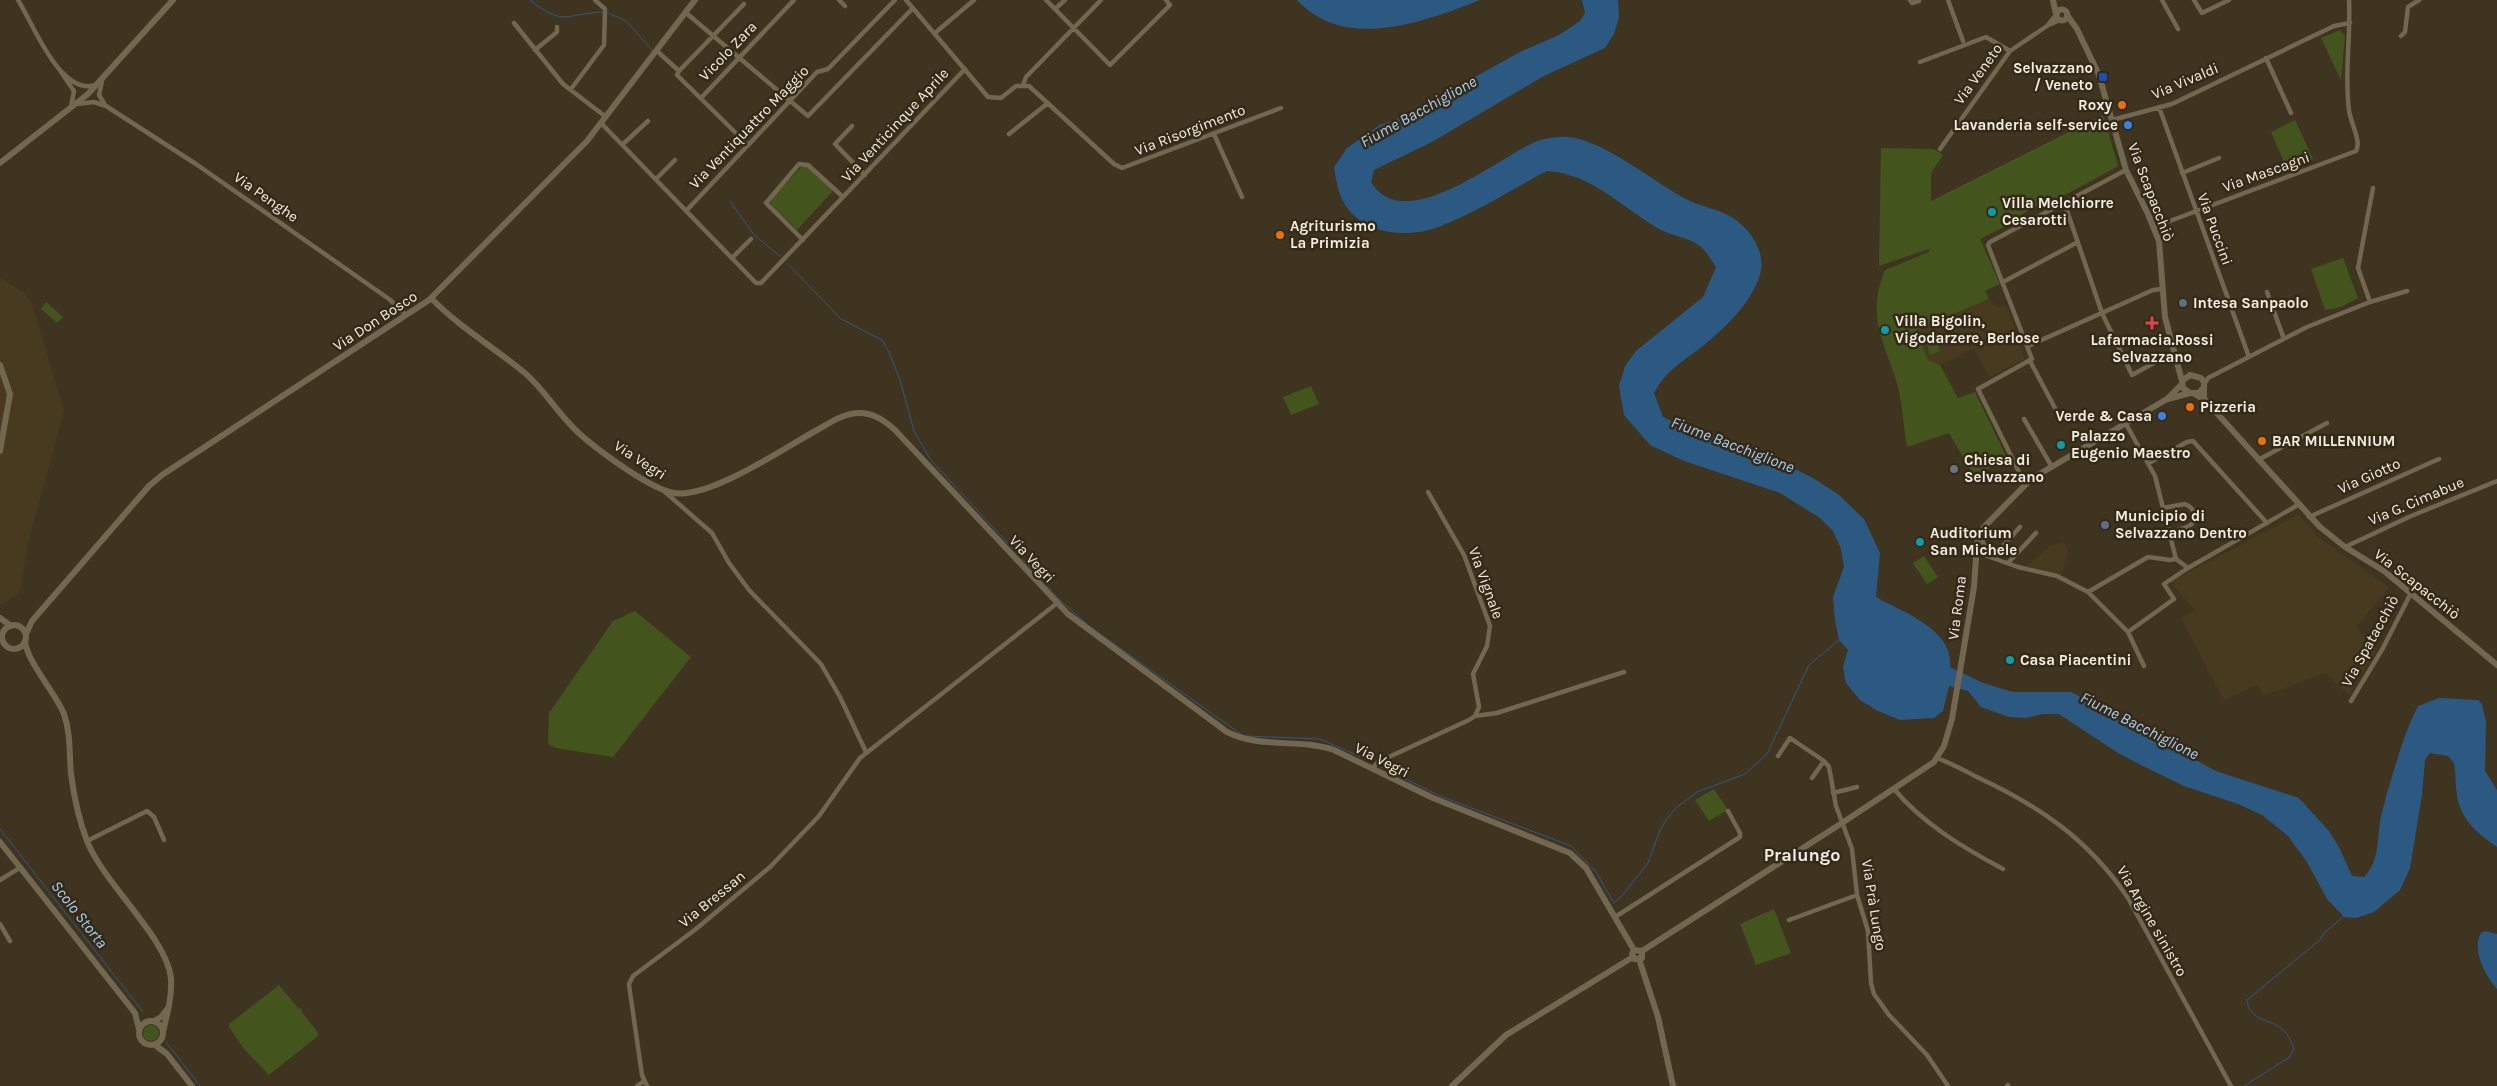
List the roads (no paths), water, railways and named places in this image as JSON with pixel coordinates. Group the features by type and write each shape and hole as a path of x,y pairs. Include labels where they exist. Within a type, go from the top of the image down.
{"street":[{"path":"18,0 47,54 74,91 73,103 68,112"},
{"path":"0,163 68,112 102,81 173,0"},
{"path":"571,89 602,49 605,12 595,0"},
{"name":"Via Don Bosco","path":"17,649 26,638 32,621 149,486 162,475 431,298 572,157 606,117 695,0"},
{"name":"Vicolo Zara","path":"701,98 794,0"},
{"path":"839,0 845,6"},
{"name":"Via Ventiquattro Maggio","path":"686,211 817,72 828,69 895,0"},
{"path":"906,0 988,96 996,99 1001,98 1016,86 1023,85 1026,76 1101,0"},
{"path":"935,33 974,0"},
{"path":"1046,0 1110,65 1170,5 1166,0"},
{"path":"1055,9 1065,0"},
{"path":"1910,0 1912,4 1919,1"},
{"path":"1956,0 1949,1 1963,41"},
{"name":"Via Scapacchiò","path":"2054,0 2066,13 2099,75 2126,170 2154,227 2160,251 2165,317 2174,352 2179,363 2182,382"},
{"name":"Via Scapacchiò","path":"2054,0 2058,17 2079,36"},
{"path":"2162,0 2178,29"},
{"path":"2194,0 2202,13 2229,0"},
{"path":"2349,0 2350,23"},
{"path":"2401,36 2405,32 2408,7 2419,0"},
{"path":"744,4 677,74 748,144"},
{"path":"686,12 808,116 913,8"},
{"path":"2058,17 2066,13"},
{"name":"Via Veneto","path":"1940,149 2010,51 2058,17"},
{"path":"514,23 557,77 606,117"},
{"name":"Via Vivaldi","path":"2112,120 2172,104 2334,26 2350,23"},
{"name":"Via Mascagni","path":"2154,227 2346,156 2357,150 2358,145 2349,113 2346,86 2350,23"},
{"path":"535,50 557,32 557,27"},
{"path":"1920,62 1986,37 2010,51"},
{"path":"657,50 679,71"},
{"path":"2266,58 2291,113"},
{"name":"Via Venticinque Aprile","path":"732,258 756,283 765,281 965,69"},
{"path":"60,71 84,86 95,86 102,81"},
{"path":"102,81 99,96 106,106"},
{"name":"Via Risorgimento","path":"1023,85 1029,86 1114,164 1122,168 1281,108"},
{"name":"Via Penghe","path":"77,104 94,102 106,106 196,164 389,299 406,316"},
{"path":"1009,134 1048,103"},
{"name":"Via Puccini","path":"2159,108 2249,357"},
{"path":"623,144 648,121"},
{"path":"601,123 732,258 751,239"},
{"path":"852,126 834,144 865,175"},
{"path":"1214,134 1242,198"},
{"path":"2182,173 2219,158"},
{"path":"656,178 675,160"},
{"name":"Via Venticinque Aprile","path":"803,240 766,203 799,164 808,164 844,197"},
{"path":"2056,410 2030,361 2032,359 2028,346 1988,248 1990,242 2126,170"},
{"path":"2370,302 2358,268 2373,188"},
{"path":"2064,202 2102,313 2132,375 2174,352"},
{"path":"2003,282 2078,242"},
{"path":"2028,346 2153,290 2162,288"},
{"path":"2267,292 2284,339"},
{"path":"2204,382 2192,375 2187,376 2182,382 2185,390 2199,393 2204,382 2307,327 2370,302 2407,292"},
{"name":"Via Vegri","path":"431,298 527,375 569,424 581,435 636,474 663,490 687,493 700,491 727,479 838,419 859,413 877,416 895,430 1056,604 1083,628 1227,732 1252,742 1319,745 1373,768 1433,798 1570,853 1586,868 1636,952"},
{"path":"2025,484 1978,389 2030,361"},
{"name":"Via Scapacchiò","path":"2179,363 2192,375"},
{"path":"0,365 10,394 0,451"},
{"name":"Via Roma","path":"1939,756 1948,738 1952,719 1974,588 1977,543 1983,528 2025,484 2167,399 2182,382"},
{"path":"2204,382 2204,398"},
{"name":"Via Scapacchiò","path":"2192,393 2204,398 2309,517 2345,547 2384,571 2497,665"},
{"name":"Via Roma","path":"2167,399 2192,393"},
{"path":"2024,419 2052,467"},
{"path":"2258,460 2327,423"},
{"path":"2126,424 2155,476 2176,559 2188,568"},
{"path":"2149,463 2187,442 2194,441 2267,523"},
{"name":"Via Giotto","path":"2309,517 2439,459"},
{"name":"Via G. Cimabue","path":"2345,547 2411,516 2497,481"},
{"path":"663,490 712,533 729,563 749,590 821,664 840,697 866,752"},
{"name":"Via Vignale","path":"1428,492 1464,555 1490,626 1487,646 1473,674 1479,702 1475,716"},
{"path":"2163,508 2185,504 2190,506 2195,516 2194,522 2189,527 2169,532"},
{"path":"2128,632 2174,599 2164,584 2188,568 2298,505"},
{"path":"1992,557 2020,527"},
{"path":"1983,528 1983,543 1992,557"},
{"path":"2008,563 2036,533"},
{"path":"1977,543 1986,549"},
{"path":"1976,552 2057,576 2088,592 2128,632 2144,666"},
{"path":"2088,592 2148,557 2176,559"},
{"name":"Via Spatacchiò","path":"2351,701 2383,648 2411,593"},
{"name":"Via Bressan","path":"644,1081 629,984 633,976 696,929 770,867 810,826 853,764 866,752 885,740 1056,604"},
{"path":"0,618 11,626 2,638"},
{"name":"Via Don Bosco","path":"11,626 19,626 32,621"},
{"path":"0,625 2,638 9,648"},
{"path":"19,626 26,638 28,655"},
{"path":"0,649 17,649 28,655 56,696 65,716 69,737 75,801 87,840 104,872 156,942 167,962 171,978 169,1007 162,1039 167,1054"},
{"path":"1373,768 1378,762 1475,716 1488,715 1624,672"},
{"path":"1778,756 1790,738 1824,761 1812,778"},
{"path":"1452,1086 1506,1036 1842,823 1894,789 1939,756"},
{"name":"Via Argine sinistro","path":"1939,756 2032,807 2092,851 2110,872 2128,898 2231,1086"},
{"name":"Via Prà Lungo","path":"1824,761 1829,767 1833,793 1852,848 1857,895 1868,930 1871,983 1874,994 1889,1016 1927,1055 1948,1086"},
{"path":"1833,793 1857,787"},
{"path":"1894,789 1909,805 1960,846 2003,870"},
{"path":"87,840 147,811 154,817 164,840"},
{"path":"1615,917 1740,837 1740,833 1728,811"},
{"path":"0,842 135,1013 140,1037 144,1043 155,1044 167,1054 192,1086"},
{"path":"0,880 21,867"},
{"path":"1789,920 1857,895"},
{"path":"0,924 10,941"},
{"path":"1636,952 1658,1017 1673,1086"},
{"path":"139,1029 161,1017 169,1007"},
{"path":"135,1013 160,1025 163,1032"},
{"path":"155,1044 162,1039"},
{"path":"637,1086 644,1081 647,1086"}],"water":[{"path":"1297,0 1480,0 1435,17 1386,28 1361,29 1338,25 1316,16"},
{"name":"Fiume Bacchiglione","path":"1582,0 1618,0 1619,17 1614,34 1605,48 1544,76 1432,142 1374,170 1371,182 1386,197 1404,201 1426,198 1449,190 1473,178 1541,140 1560,137 1575,138 1609,151 1690,201 1732,217 1753,238 1759,250 1761,271 1759,278 1742,308 1726,326 1674,368 1658,386 1654,393 1663,417 1691,430 1751,447 1813,478 1839,495 1864,519 1880,553 1876,597 1924,623 1935,632 1944,642 1949,654 1950,667 1983,683 2013,692 2071,692 2216,771 2299,798 2329,831 2339,847 2352,876 2364,877 2374,861 2380,821 2387,793 2404,738 2418,706 2439,698 2478,700 2482,704 2486,722 2485,771 2497,790 2497,847 2483,837 2466,819 2457,795 2454,763 2448,756 2430,753 2425,760 2422,795 2410,868 2400,890 2374,912 2356,918 2344,917 2327,899 2307,862 2288,836 2262,815 2238,804 2184,786 2143,766 2118,753 2059,714 2043,714 2026,718 2009,717 1981,707 1968,691 1949,686 1943,711 1934,718 1900,720 1878,711 1860,700 1846,683 1843,667 1848,650 1839,640 1835,620 1833,597 1844,567 1841,549 1833,531 1820,518 1780,493 1684,461 1650,445 1624,415 1619,386 1625,366 1636,351 1703,297 1716,267 1702,248 1696,243 1661,230 1647,222 1593,185 1563,173 1547,171 1468,214 1430,230 1417,232 1392,232 1368,225 1349,210 1340,195 1334,167 1347,148 1380,125 1431,107 1466,82 1520,52 1559,35 1580,21 1585,13"},
{"path":"2485,931 2497,934 2497,989 2484,970 2479,955 2478,940 2481,933"}],"waterway":[{"path":"530,0 551,14 559,16 566,17 604,12"},
{"path":"608,13 626,21 653,51"},
{"path":"730,201 755,236 780,256"},
{"path":"789,265 841,319 882,340 900,380 914,431 930,459 1059,599 1089,626 1242,735"},
{"path":"1381,767 1440,796 1571,846 1596,872 1614,903 1648,863 1660,830 1677,807 1697,792 1745,774 1767,754 1809,665 1839,640"},
{"path":"1246,736 1320,739 1370,761"},
{"name":"Scolo Storta","path":"0,829 143,1012"},
{"path":"2244,1086 2290,1057 2294,1048 2283,1030 2252,1012 2247,1000 2321,939 2323,934 2344,916"},
{"name":"Scolo Storta","path":"166,1042 200,1086"}],"place":[{"name":"Selvazzano / Veneto","path":"2103,77"},
{"name":"Roxy","path":"2122,105"},
{"name":"Lavanderia self-service","path":"2128,125"},
{"name":"Villa Melchiorre Cesarotti","path":"1992,212"},
{"name":"Agriturismo La Primizia","path":"1280,235"},
{"name":"Intesa Sanpaolo","path":"2183,303"},
{"name":"Lafarmacia.Rossi Selvazzano","path":"2152,323"},
{"name":"Villa Bigolin, Vigodarzere, Berlose","path":"1885,330"},
{"name":"Pizzeria","path":"2190,407"},
{"name":"Verde & Casa","path":"2162,416"},
{"name":"BAR MILLENNIUM","path":"2262,441"},
{"name":"Palazzo Eugenio Maestro","path":"2061,445"},
{"name":"Chiesa di Selvazzano","path":"1954,469"},
{"name":"Municipio di Selvazzano Dentro","path":"2105,525"},
{"name":"Auditorium San Michele","path":"1920,542"},
{"name":"Casa Piacentini","path":"2010,660"}],"district":[{"name":"Pralungo","path":"1802,855"}]}
